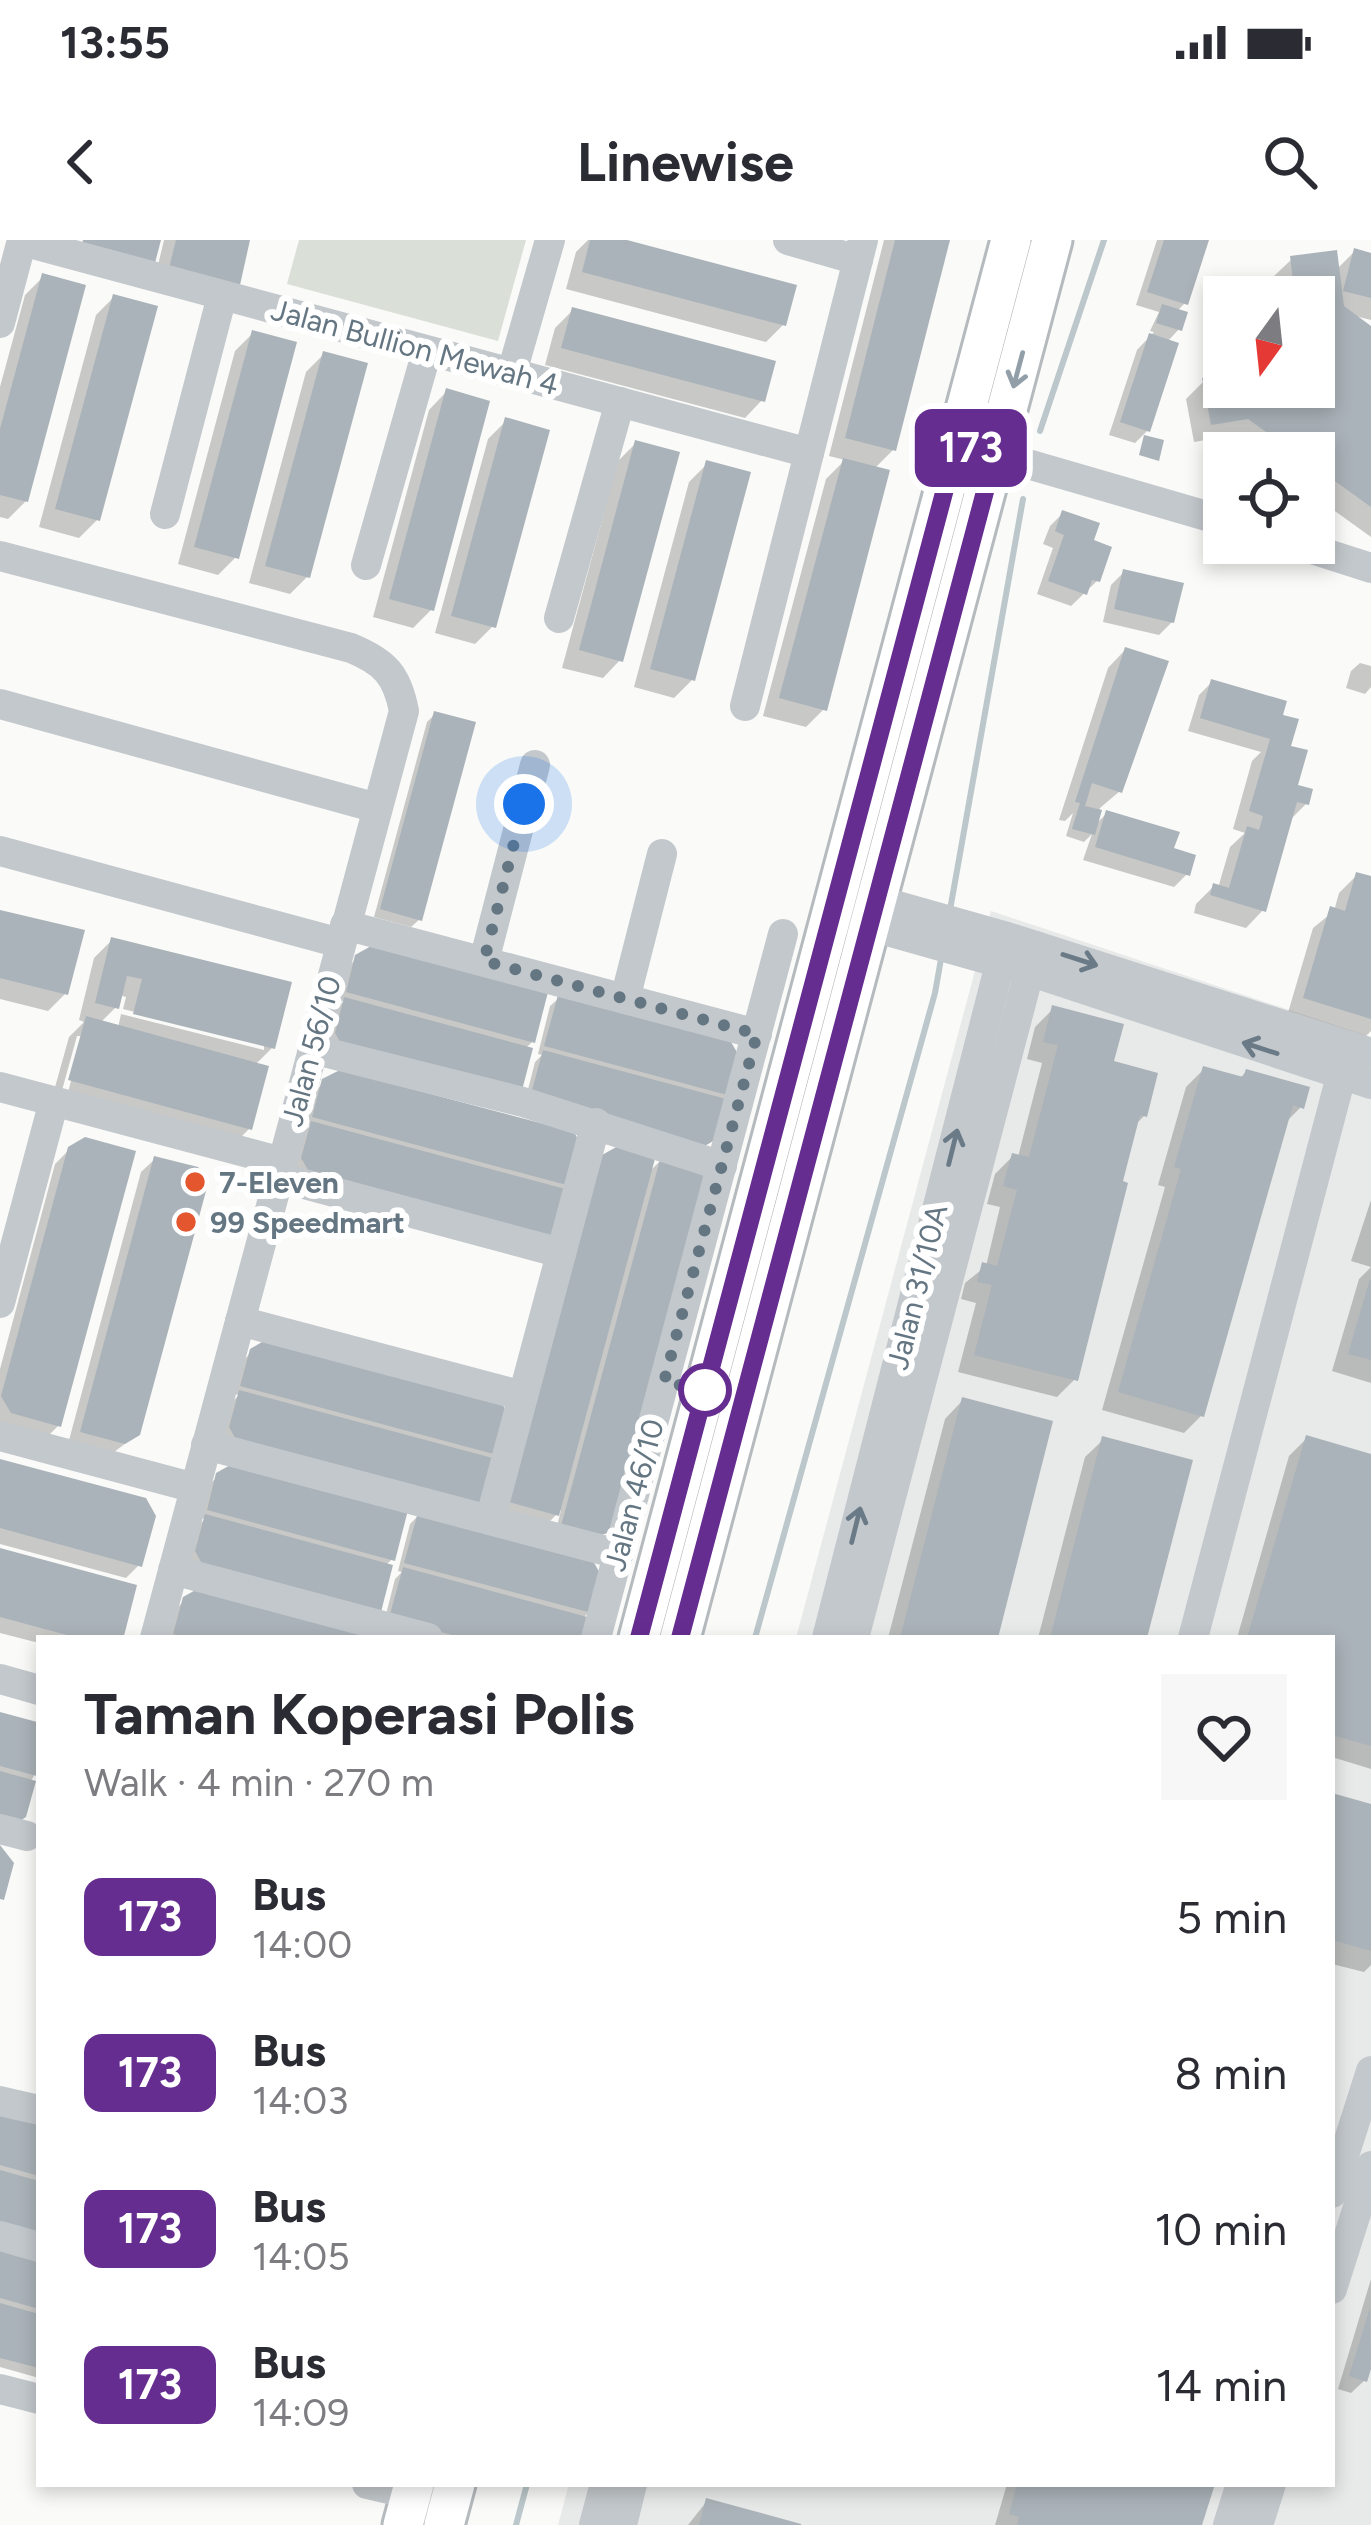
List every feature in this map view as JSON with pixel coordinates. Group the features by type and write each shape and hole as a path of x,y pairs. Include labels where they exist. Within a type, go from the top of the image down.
{"main road":[{"name":"Jalan 46/10","path":"681,1635 854,907 957,444 1011,240"},
{"name":"Jalan 46/10","path":"640,1635 854,907 995,454 1052,240"}],"street":[{"path":"512,372 550,240"},
{"path":"745,706 861,250 788,240"},
{"path":"0,323 22,241"},
{"name":"Jalan Bullion Mewah 4","path":"22,241 809,453"},
{"path":"165,514 222,296"},
{"path":"366,565 427,351"},
{"path":"559,618 620,402"},
{"path":"957,444 1203,515"},
{"name":"Jalan 56/10","path":"0,556 352,648 378,659 394,674 404,711 156,1635"},
{"path":"1335,556 1371,568"},
{"path":"0,704 377,808"},
{"path":"484,961 535,765"},
{"path":"0,850 342,934 484,961 757,1034"},
{"path":"625,998 662,854"},
{"path":"854,907 1018,954 1358,1064 1194,1635"},
{"name":"Jalan 46/10","path":"597,1635 783,934"},
{"name":"Jalan 31/10A","path":"828,1635 1018,954"},
{"name":"Jalan 31/10A","path":"855,1635 1018,954"},
{"path":"312,1049 596,1123 722,1166"},
{"path":"0,1087 561,1253"},
{"path":"0,1303 54,1101"},
{"path":"490,1520 596,1123"},
{"path":"240,1321 524,1396"},
{"path":"0,1436 195,1488"},
{"path":"206,1445 618,1554"},
{"path":"173,1570 417,1635"},
{"path":"0,1679 36,1689"},
{"path":"1335,2184 1371,2071"},
{"path":"0,2101 36,2109"},
{"path":"1335,2280 1371,2166"},
{"path":"0,2236 36,2245"},
{"path":"0,2389 36,2398"},
{"path":"379,2487 430,2502"},
{"path":"594,2525 604,2487"},
{"path":"622,2525 631,2487"},
{"path":"1228,2525 1240,2487"},
{"path":"1258,2525 1270,2487"}],"shaded area":[{"path":"299,240 526,240 498,341 287,284"},
{"path":"991,911 1371,1037 1371,2525 558,2525 568,2487 1335,2487 1335,1635 797,1635"}],"building":[{"path":"83,240 161,240 155,263 82,244"},
{"path":"176,240 250,240 240,285 169,268"},
{"path":"590,240 627,240 797,285 786,326 582,272"},
{"path":"895,240 950,240 896,451 845,438"},
{"path":"1164,240 1209,240 1188,305 1147,292"},
{"path":"1354,248 1371,253 1371,298 1343,291"},
{"path":"1337,250 1344,306 1371,326 1371,507 1335,481 1335,432 1266,432 1248,419 1211,425 1208,408 1335,408 1335,276 1292,276 1290,256"},
{"path":"42,273 86,285 28,502 0,495 0,429"},
{"path":"113,294 158,306 100,521 55,509"},
{"path":"1162,304 1188,312 1182,331 1156,323"},
{"path":"572,307 776,361 765,402 561,348"},
{"path":"252,330 297,342 239,559 194,547"},
{"path":"1149,333 1179,343 1150,432 1120,422"},
{"path":"323,351 368,363 310,578 265,566"},
{"path":"446,388 490,401 434,611 389,599"},
{"path":"505,417 550,430 496,628 451,616"},
{"path":"1144,435 1164,440 1159,461 1139,455"},
{"path":"635,440 680,452 623,662 579,650"},
{"path":"843,458 890,470 827,711 779,698"},
{"path":"706,460 751,472 695,681 650,669"},
{"path":"1062,510 1100,523 1094,540 1112,547 1100,582 1092,580 1087,595 1048,581 1064,535 1055,531"},
{"path":"1123,569 1184,583 1174,623 1114,609"},
{"path":"1125,647 1169,661 1122,793 1092,783 1085,806 1102,810 1095,835 1072,829 1080,803 1075,802"},
{"path":"1211,679 1287,701 1283,715 1299,719 1291,746 1308,750 1298,785 1313,789 1309,805 1297,802 1266,912 1210,895 1213,883 1229,888 1247,826 1259,830 1263,816 1249,811 1270,739 1200,718"},
{"path":"434,711 476,722 422,921 380,909"},
{"path":"1106,810 1180,832 1174,848 1196,855 1190,876 1095,847"},
{"path":"1356,872 1371,876 1371,1019 1303,998 1330,906 1345,911"},
{"path":"0,910 85,930 68,995 0,978"},
{"path":"111,937 292,982 275,1049 133,1014 142,979 127,976 119,1009 95,1003"},
{"path":"373,945 548,992 535,1043 346,992 355,955"},
{"path":"558,995 731,1042 741,1059 731,1096 544,1046"},
{"path":"344,997 533,1048 520,1098 345,1051 335,1033"},
{"path":"1052,1005 1124,1024 1114,1061 1158,1073 1147,1117 1140,1115 1123,1181 1128,1183 1078,1381 974,1355 992,1285 977,1282 982,1262 997,1266 1017,1190 1003,1186 1012,1153 1029,1157 1058,1045 1043,1042"},
{"path":"86,1016 269,1066 252,1130 68,1080"},
{"path":"543,1050 730,1100 720,1137 703,1147 529,1101"},
{"path":"1203,1066 1243,1077 1246,1069 1310,1087 1304,1109 1293,1105 1204,1417 1118,1392 1181,1169 1174,1167"},
{"path":"340,1070 574,1132 584,1150 574,1187 312,1117 322,1079"},
{"path":"311,1121 573,1191 563,1228 545,1238 311,1175 301,1158"},
{"path":"85,1137 136,1151 61,1427 11,1413 1,1396 68,1147"},
{"path":"620,1145 656,1155 559,1516 509,1502 602,1155"},
{"path":"154,1156 198,1167 209,1180 140,1435 125,1444 80,1432"},
{"path":"661,1156 698,1166 708,1183 614,1531 598,1536 561,1526"},
{"path":"1371,1279 1371,1360 1348,1354"},
{"path":"267,1339 501,1402 511,1419 501,1456 240,1386 250,1349"},
{"path":"239,1390 500,1460 490,1497 473,1507 239,1445 229,1427"},
{"path":"962,1397 1053,1421 999,1635 901,1635"},
{"path":"1306,1435 1371,1454 1371,1746 1335,1736 1335,1635 1248,1635"},
{"path":"1102,1436 1193,1460 1148,1635 1051,1635"},
{"path":"0,1459 146,1498 156,1516 142,1567 0,1528"},
{"path":"234,1463 408,1510 395,1561 207,1510 216,1473"},
{"path":"418,1512 592,1559 602,1577 592,1613 404,1563"},
{"path":"205,1514 393,1565 380,1616 205,1569 195,1551"},
{"path":"0,1548 137,1585 124,1635 67,1635 0,1617"},
{"path":"403,1567 591,1618 587,1635 452,1635 389,1618"},
{"path":"201,1587 364,1635 176,1635 173,1634 183,1597"},
{"path":"0,1712 36,1722 36,1776 0,1766"},
{"path":"0,1771 36,1781 26,1817 9,1828 0,1825"},
{"path":"1335,1794 1371,1804 1371,1951 1335,1941"},
{"path":"0,1845 14,1863 4,1900 0,1899"},
{"path":"0,2111 36,2120 36,2175 0,2165"},
{"path":"0,2170 36,2180 36,2234 0,2224"},
{"path":"0,2244 36,2253 36,2308 0,2298"},
{"path":"0,2303 36,2313 36,2367 0,2358"},
{"path":"1370,2308 1371,2369 1367,2382 1349,2376"},
{"path":"1016,2487 1214,2487 1202,2525 1017,2525 1019,2517 1009,2514"},
{"path":"706,2498 801,2524 801,2525 699,2525"}],"waterway":[{"path":"1040,431 1104,240"},
{"path":"950,910 1023,499"},
{"path":"756,1635 941,959"},
{"path":"516,2525 526,2487"}],"bus line":[{"name":"173","path":"640,1635 957,444 995,454 681,1635"}],"place":[{"name":"7-Eleven","path":"195,1182"},
{"name":"99 Speedmart","path":"186,1222"}],"route":[{"path":"524,804 484,961 757,1034 664,1382 705,1390"}]}
